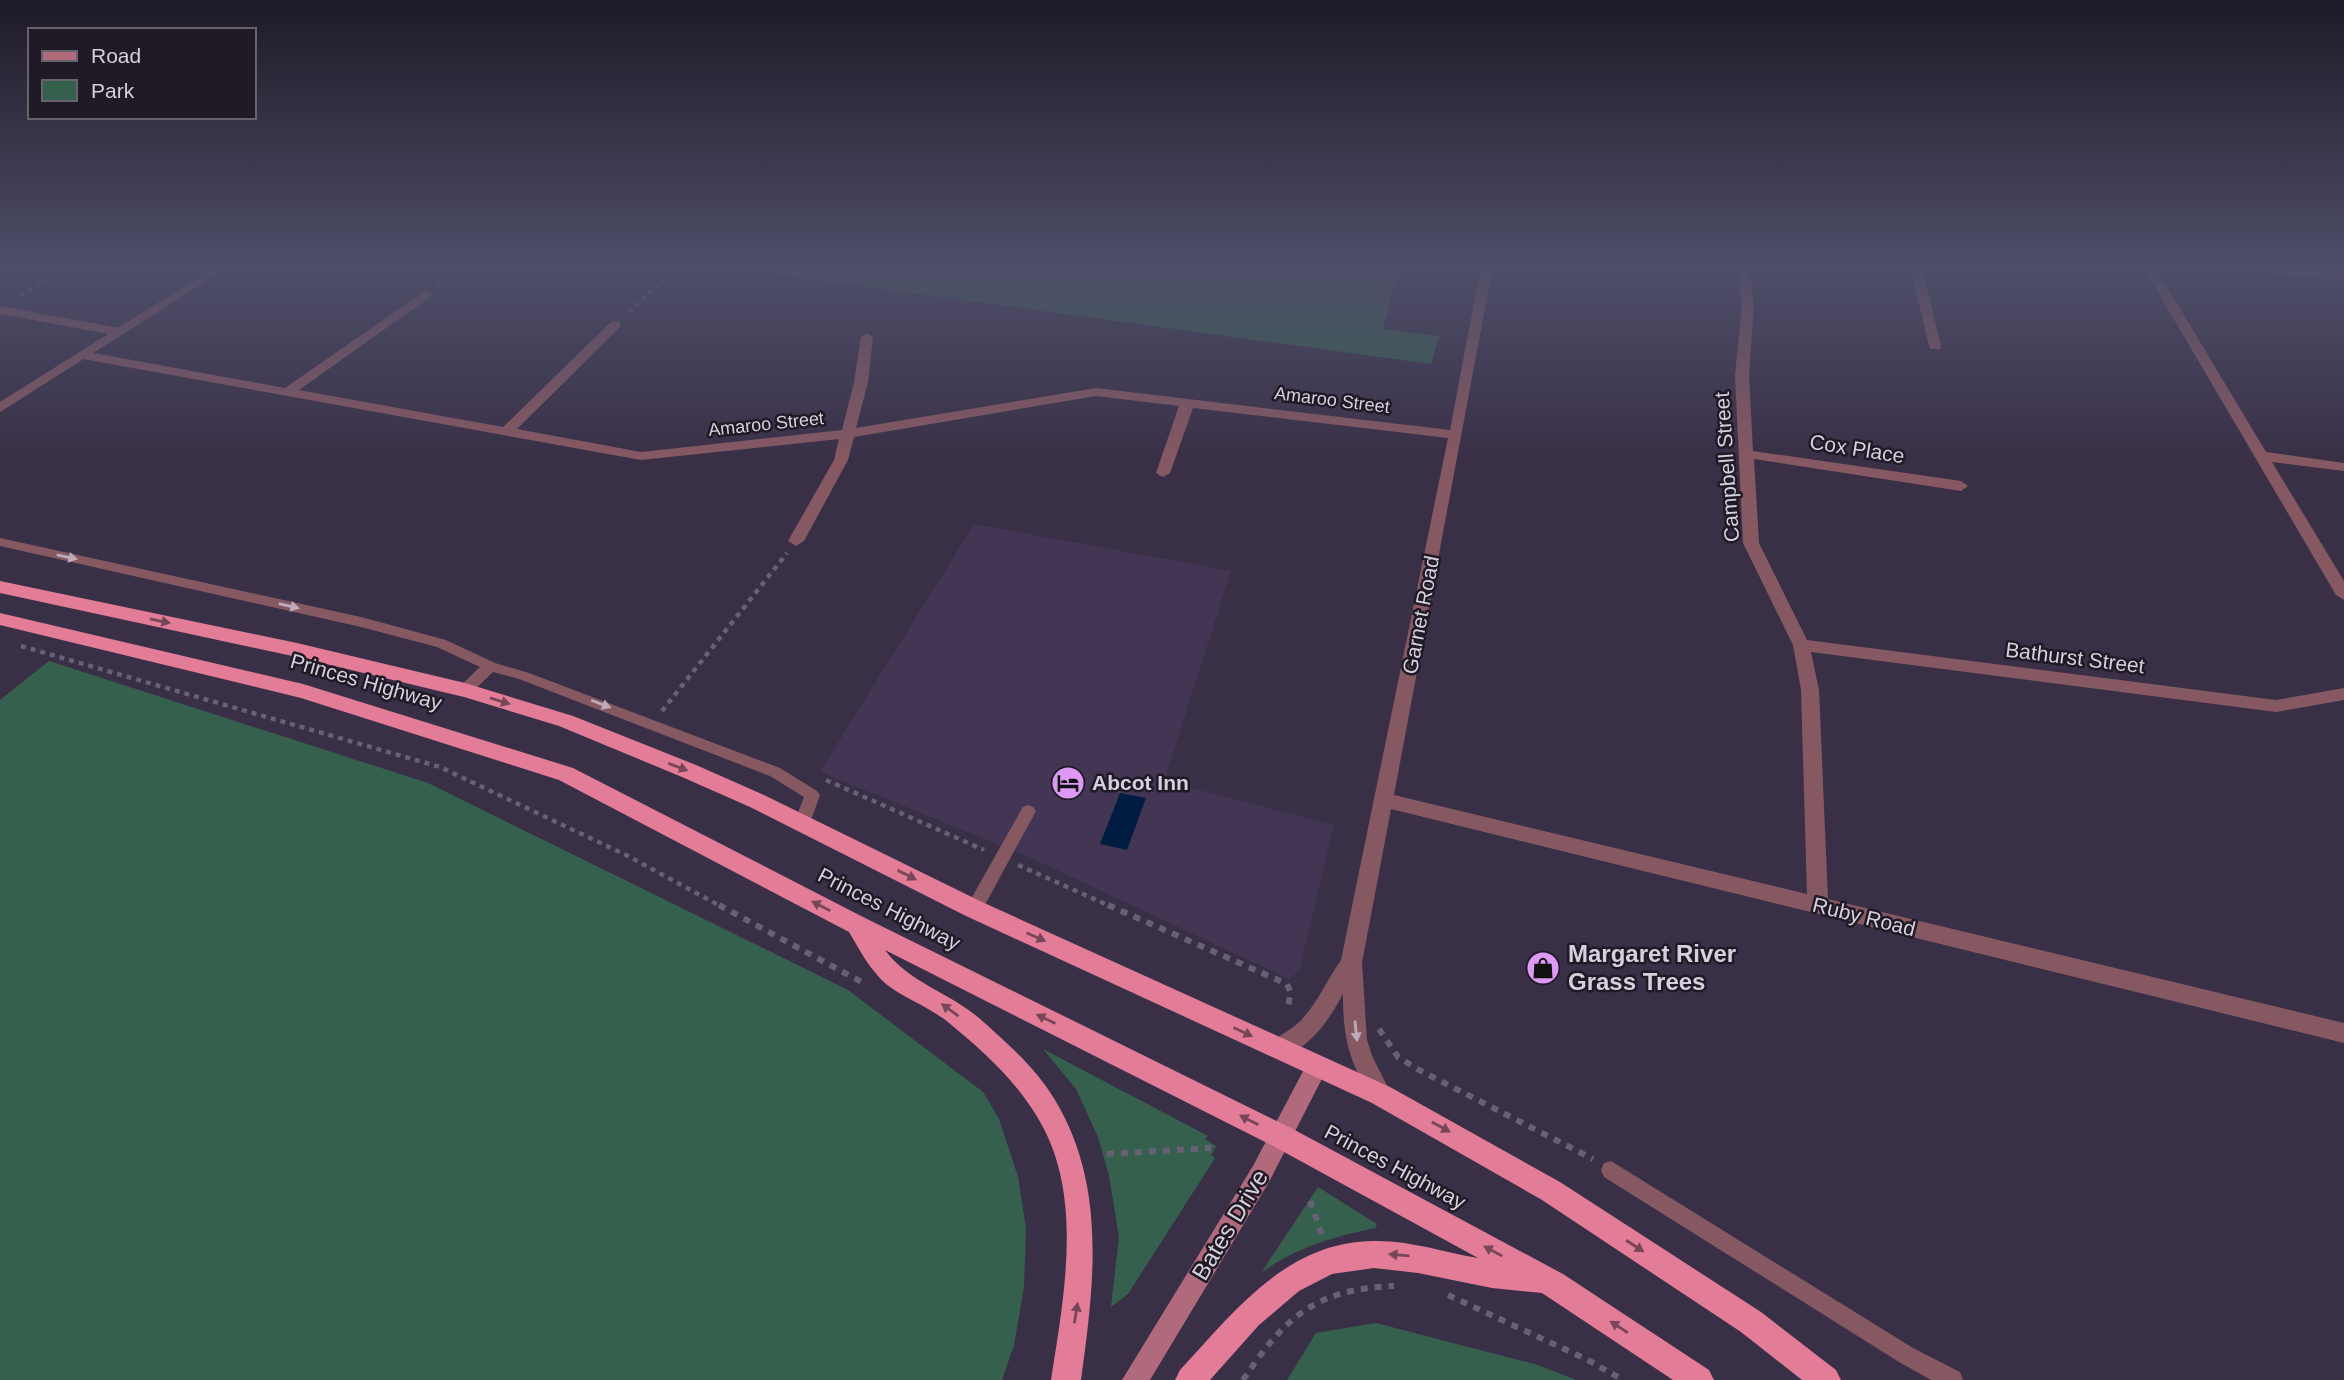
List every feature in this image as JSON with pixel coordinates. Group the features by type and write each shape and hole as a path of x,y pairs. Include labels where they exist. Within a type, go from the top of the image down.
{"highway":[{"name":"Princes Highway","path":"0,587 298,650 465,690 566,721 689,771 802,823 974,909 1381,1095 1551,1191 1751,1322 1826,1380"},
{"name":"Princes Highway","path":"0,619 303,691 566,774 857,925 1282,1137 1553,1284 1699,1380"},
{"path":"857,925 889,973 948,1008 1006,1055 1028,1079 1050,1111 1070,1168 1078,1201 1081,1238 1079,1290 1066,1380"},
{"path":"1190,1380 1245,1320 1286,1283 1306,1270 1331,1260 1387,1254 1420,1257 1466,1270 1553,1284"}],"main road":[{"name":"Bates Drive","path":"1135,1380 1282,1137 1317,1066"}],"street":[{"path":"108,329 120,332"},
{"path":"0,408 124,329"},
{"path":"289,391 376,329"},
{"path":"508,430 610,329"},
{"name":"Garnet Road","path":"1381,1095 1364,1065 1356,1042 1355,991 1351,963 1475,329"},
{"name":"Campbell Street","path":"1746,329 1742,375 1751,543 1801,645 1810,691 1818,906"},
{"path":"1931,329 1935,346"},
{"path":"2186,329 2344,595"},
{"path":"796,541 841,460 860,382 867,337"},
{"name":"Amaroo Street","path":"83,355 641,456 848,434 1097,392 1188,401 1456,436"},
{"path":"1163,473 1188,401"},
{"name":"Cox Place","path":"1746,454 1961,486"},
{"path":"2261,456 2344,467"},
{"name":"Bathurst Street","path":"1801,645 2276,706 2344,694"},
{"name":"Ruby Road","path":"1384,800 2344,1034"},
{"name":"Garnet Road","path":"1279,1049 1300,1038 1318,1019 1337,982 1351,963"}],"lane":[{"path":"0,542 360,622 441,643 490,667 524,676 775,772 813,795 802,823"},
{"path":"465,690 490,667"},
{"path":"974,909 1028,811"},
{"path":"1611,1170 1906,1355 1952,1380"}],"path":[{"path":"652,724 796,541"},
{"path":"13,644 440,768 626,855 874,990"},
{"path":"825,780 1287,984 1291,993 1287,1009"},
{"path":"1372,1028 1380,1029 1398,1057 1419,1070 1558,1139 1611,1170"},
{"path":"1107,1154 1211,1148"},
{"path":"1310,1201 1322,1236"},
{"path":"1243,1380 1257,1358 1302,1309 1340,1291 1372,1285 1399,1286"},
{"path":"1439,1293 1489,1311 1623,1380"}],"shaded area":[{"path":"974,524 1231,571 1164,781 1334,825 1299,971 1289,979 1027,856 820,772"}],"green space":[{"path":"1178,329 1386,329 1439,336 1431,364"},
{"path":"49,661 428,783 848,990 983,1092 999,1119 1018,1177 1026,1228 1024,1287 1014,1345 1002,1380 0,1380 0,700"},
{"path":"1043,1049 1208,1136 1205,1139 1216,1146 1211,1155 1215,1158 1128,1294 1111,1307 1119,1237 1109,1176 1098,1137 1076,1089"},
{"path":"1318,1187 1377,1224 1375,1228 1315,1244 1288,1256 1261,1273"},
{"path":"1376,1323 1538,1365 1576,1380 1287,1380 1316,1333"}],"water":[{"path":"1120,793 1146,798 1127,850 1100,844"}],"place":[{"name":"Abcot Inn","path":"1068,783"},
{"name":"Margaret River Grass Trees","path":"1543,968"}]}
